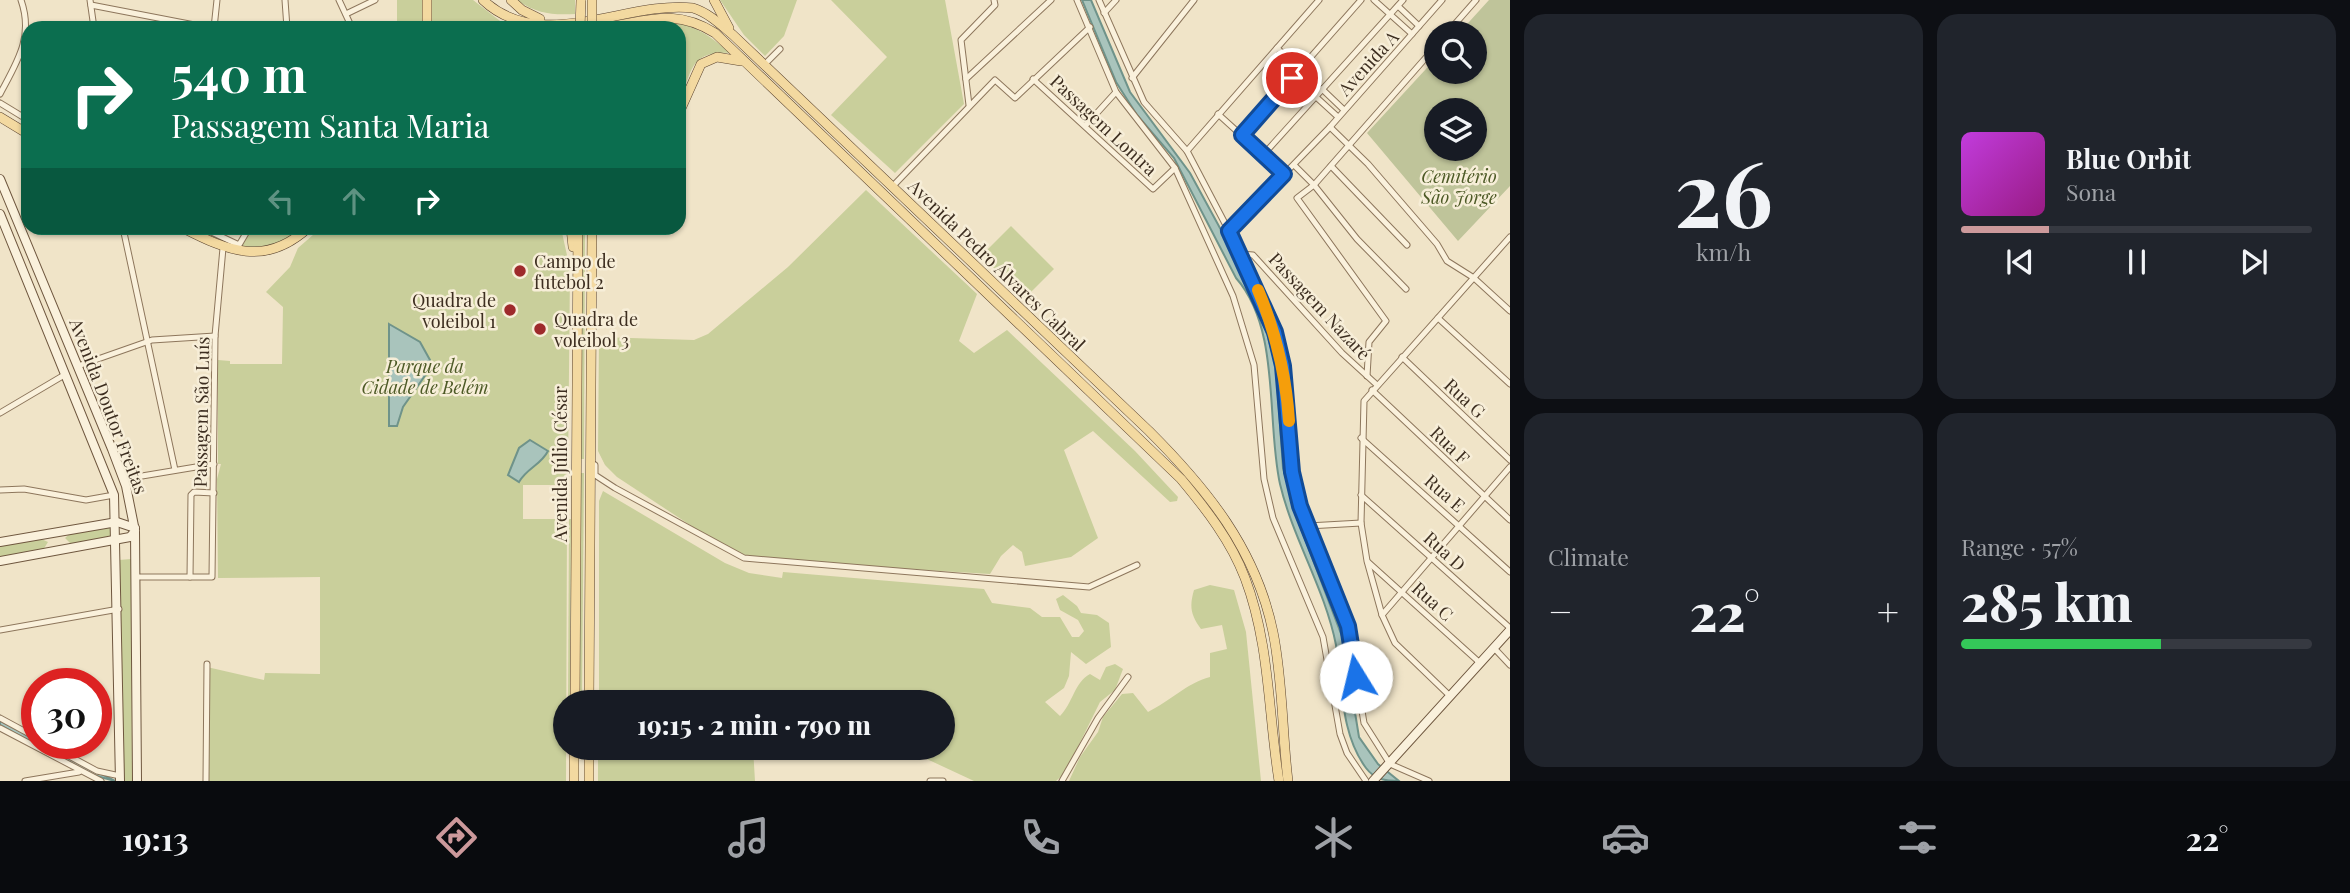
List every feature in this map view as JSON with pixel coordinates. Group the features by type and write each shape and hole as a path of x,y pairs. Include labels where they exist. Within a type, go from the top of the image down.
{"main road":[{"path":"427,0 427,21"},
{"name":"Avenida Pedro Álvares Cabral","path":"483,0 505,15 545,21 659,5 694,8 713,19 1182,464 1227,519 1257,577 1269,615 1279,676 1288,781"},
{"path":"511,0 522,10 545,21"},
{"path":"580,0 580,21"},
{"path":"592,0 592,21"},
{"path":"629,9 647,0"},
{"path":"714,0 733,36"},
{"name":"Avenida Pedro Álvares Cabral","path":"642,21 658,18 689,19 715,33 1143,441 1206,509 1232,549 1256,609 1268,672 1279,781"},
{"path":"686,94 693,75 705,61 723,57 747,64"},
{"path":"0,117 21,130"},
{"name":"Avenida Doutor Freitas","path":"0,179 21,230"},
{"path":"0,214 12,208"},
{"name":"Avenida Doutor Freitas","path":"0,214 114,495 119,609 120,778"},
{"path":"8,233 21,230"},
{"name":"Avenida Doutor Freitas","path":"23,235 124,479 135,529 138,781"},
{"path":"197,235 223,248 252,253 276,247 300,235"},
{"path":"572,235 578,281"},
{"name":"Avenida Júlio César","path":"575,690 578,235"},
{"name":"Avenida Júlio César","path":"589,690 592,235"},
{"path":"0,542 117,522 135,529 130,537 0,561"},
{"path":"70,531 62,540 73,548"},
{"path":"38,535 50,543 41,554"},
{"path":"117,558 135,555"},
{"path":"1374,781 1510,629"},
{"path":"574,760 574,781"},
{"path":"589,760 589,781"}],"street":[{"path":"21,0 26,21"},
{"path":"213,21 217,0"},
{"path":"285,0 287,21"},
{"path":"339,0 349,21"},
{"path":"346,14 375,0"},
{"path":"969,105 961,40 995,5 994,0"},
{"path":"967,79 1051,0"},
{"path":"1077,0 1116,92 1175,169 1233,296 1248,343 1256,386 1264,479 1273,518 1323,637 1340,734 1347,753 1366,781"},
{"path":"1099,0 1144,102 1187,151 1241,254 1275,332 1286,386 1292,472 1308,526 1348,626 1363,723 1389,765 1429,781"},
{"path":"1104,13 1116,0"},
{"path":"1132,78 1194,0"},
{"path":"1187,151 1319,0"},
{"path":"1242,135 1361,0"},
{"path":"1374,0 1412,34"},
{"path":"1264,154 1403,0"},
{"name":"Avenida A","path":"1229,231 1330,127 1442,0"},
{"path":"1458,21 1476,0"},
{"path":"93,21 91,3 178,21"},
{"path":"1398,6 1419,26"},
{"path":"892,187 995,80 1015,98 1090,27"},
{"path":"1277,48 1300,69"},
{"path":"764,65 780,49"},
{"path":"0,94 21,52"},
{"path":"1269,57 1292,78"},
{"path":"1367,376 1369,342 1386,321 1297,198 1331,166 1424,60"},
{"name":"Passagem Lontra","path":"1033,79 1155,188 1175,169"},
{"path":"1322,89 1344,110"},
{"path":"1086,125 1116,92"},
{"path":"1315,96 1338,117"},
{"path":"0,103 21,116"},
{"path":"1218,114 1284,174"},
{"path":"1330,127 1350,143 1437,244 1447,261 1474,278 1510,311"},
{"path":"1294,165 1314,184 1357,239 1406,289"},
{"path":"1331,166 1407,245"},
{"path":"124,235 174,470"},
{"path":"218,235 239,245 245,235"},
{"path":"1450,696 1391,637 1382,615 1367,561 1361,523 1364,401 1509,240"},
{"name":"Passagem São Luís","path":"190,577 212,577 215,336 223,248"},
{"name":"Passagem Nazaré","path":"1241,254 1253,255 1342,354 1377,385"},
{"path":"1438,318 1510,384"},
{"path":"78,366 146,342 215,336"},
{"name":"Rua G","path":"1402,358 1510,460"},
{"path":"0,413 66,374"},
{"name":"Rua F","path":"1372,390 1510,520"},
{"name":"Rua E","path":"1361,438 1460,524 1510,572"},
{"path":"591,463 595,465 595,475 615,488 744,558 1089,587 1137,565"},
{"path":"124,479 214,464"},
{"path":"1382,615 1510,467"},
{"path":"0,490 32,490 86,500 114,495"},
{"path":"135,576 190,577 191,494 214,493"},
{"name":"Rua D","path":"1361,495 1510,629"},
{"path":"1308,526 1361,523"},
{"name":"Rua C","path":"1367,561 1480,663"},
{"path":"0,630 119,609"},
{"path":"1494,648 1510,665"},
{"path":"206,781 207,664"},
{"path":"1062,781 1098,718 1128,677"},
{"path":"0,718 21,729"},
{"path":"2,730 12,724"},
{"path":"2,730 101,781"},
{"path":"75,759 97,771 120,778"},
{"path":"25,781 79,772"},
{"path":"930,781 943,781"}],"green space":[{"path":"397,0 425,0 426,21 397,21"},
{"path":"431,0 473,0 500,21 431,21"},
{"path":"517,0 575,0 575,14 545,13"},
{"path":"720,0 797,0 784,36 765,56 744,35"},
{"path":"831,0 945,0 964,104 895,173 831,115 887,57"},
{"name":"Cemitério São Jorge","path":"1489,0 1510,0 1510,186 1458,241 1367,133 1424,71 1424,84 1487,84 1487,21 1470,21"},
{"path":"686,25 701,31 730,53 707,55 694,65 686,83"},
{"path":"866,190 977,294 959,341 974,353 1007,330 1135,451 1178,497 1177,501 1170,502 1093,431 1064,450 1098,538 1071,557 1025,566 1022,552 1013,545 1001,556 990,574 792,562 751,557 725,548 617,477 605,465 598,451 599,337 694,340 708,334 788,267"},
{"path":"1011,226 1054,269 1025,298 981,256"},
{"path":"245,235 300,235 252,253 239,245"},
{"name":"Parque da Cidade de Belém","path":"313,235 563,235 570,269 568,472 555,485 523,485 523,519 567,519 566,690 553,690 553,760 566,760 566,781 208,781 207,667 264,680 265,673 320,674 320,577 218,578 217,479 221,464 218,464 218,360 230,361 230,364 282,364 283,307 266,292 290,267 298,248"},
{"path":"582,235 585,235 584,459 581,459"},
{"path":"581,473 584,473 582,690 579,690"},
{"path":"603,491 725,563 749,573 782,578 783,572 984,589 992,603 1030,608 1042,617 1060,617 1072,637 1079,637 1084,631 1078,620 1060,610 1056,599 1063,595 1077,606 1081,613 1097,615 1109,623 1111,647 1086,664 1071,652 1069,676 1064,688 1045,702 1060,716 1077,688 1090,674 1100,680 1106,667 1115,664 1123,669 1115,690 1100,702 1065,773 1056,781 974,781 929,760 955,760 955,690 599,690 599,501"},
{"path":"569,519 571,519 570,690"},
{"path":"113,527 113,536 71,544 65,538 72,532"},
{"path":"39,538 48,542 43,550 0,558 0,545"},
{"path":"131,559 132,781 122,781 119,560"},
{"path":"1210,585 1234,590 1246,632 1261,781 1069,781 1080,757 1098,732 1103,717 1122,694 1133,693 1148,712 1194,683 1210,677 1210,653 1227,649 1222,625 1201,629 1191,606 1194,590"},
{"path":"598,760 754,760 755,781 598,781"}],"water":[{"path":"1082,0 1091,0 1130,92 1190,173 1257,296 1276,367 1283,468 1297,518 1343,639 1359,737 1378,764 1399,781 1381,779 1369,772 1351,740 1331,624 1280,484 1270,376 1260,323 1250,299 1236,278 1174,158 1137,115 1116,82"},
{"path":"389,324 420,342 430,360 429,370 403,407 397,426 389,426"},
{"path":"530,440 548,451 519,482 508,475 519,448"},
{"path":"0,720 21,731 21,737 0,725"},
{"path":"62,759 73,759 115,781 89,774"}],"slow traffic":[{"path":"1258,290 1275,332 1283,366 1289,421"}],"place":[{"name":"Campo de futebol 2","path":"520,271"},
{"name":"Quadra de voleibol 1","path":"510,310"},
{"name":"Quadra de voleibol 3","path":"540,329"}],"route":[{"path":"1292,78 1242,135 1284,174 1229,231 1275,332 1287,396 1292,472 1300,506 1348,626 1356,677"}]}
